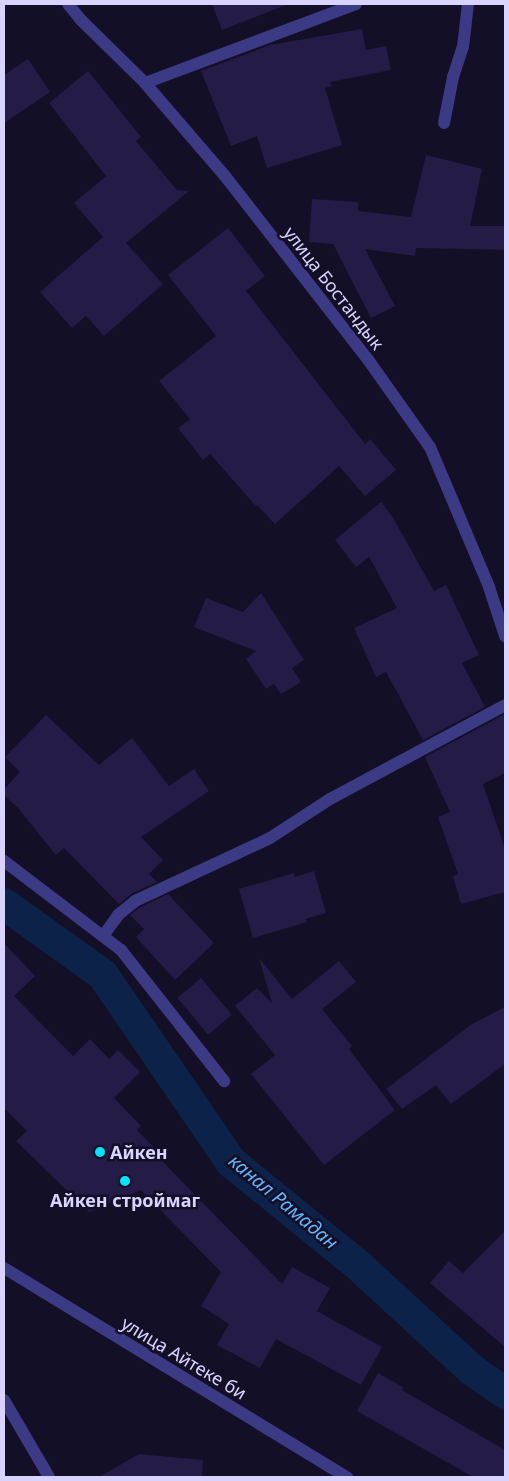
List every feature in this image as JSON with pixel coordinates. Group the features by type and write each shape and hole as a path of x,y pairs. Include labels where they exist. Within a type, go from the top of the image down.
{"street":[{"name":"улица Бостандык","path":"68,4 81,20 145,82 225,176 369,361 430,447 489,587 505,636"},
{"path":"145,82 356,4"},
{"path":"444,123 453,78 463,47 468,4"},
{"path":"103,936 118,915 135,901 270,838 330,799 505,705"},
{"path":"4,861 121,950 224,1081"},
{"name":"улица Айтеке би","path":"4,1268 347,1477"},
{"path":"5,1403 49,1477"}],"building":[{"path":"212,4 285,4 286,5 222,30"},
{"path":"362,29 366,50 386,46 391,70 330,82 332,86 325,88 342,145 267,168 257,136 231,146 201,71 270,45"},
{"path":"28,59 50,92 4,123 4,75"},
{"path":"88,71 141,137 136,141 177,190 189,191 126,243 163,284 104,336 86,316 72,328 40,292 103,237 74,203 106,176 49,103"},
{"path":"426,155 482,169 470,226 505,226 505,250 416,248 415,256 365,249 395,306 371,318 333,244 309,242 312,199 358,202 358,211 411,217"},
{"path":"228,228 265,276 246,291 365,444 370,439 396,470 365,496 339,466 275,524 256,506 210,454 203,460 178,428 190,419 159,381 216,336 168,275"},
{"path":"381,502 392,516 434,591 446,585 479,655 462,663 485,707 423,740 386,672 376,677 354,628 397,608 369,557 356,567 335,540"},
{"path":"261,593 304,660 292,668 301,682 281,694 274,684 266,689 246,659 256,651 194,627 206,598 243,612"},
{"path":"505,714 505,773 483,784 505,849 505,892 461,904 453,876 458,874 438,817 450,812 425,757"},
{"path":"46,715 99,765 132,738 169,786 194,769 209,791 141,837 163,860 149,874 157,882 131,894 119,904 64,848 56,855 17,807 4,795 4,789 20,772 5,757"},
{"path":"314,871 326,913 305,919 307,922 253,938 239,889 294,873 295,877"},
{"path":"168,894 214,943 175,980 136,937 144,929 130,915 139,908"},
{"path":"4,943 35,976 14,996 73,1056 90,1039 109,1059 118,1050 140,1072 114,1098 141,1126 137,1130 165,1159 163,1162 282,1284 292,1267 330,1288 317,1311 382,1347 361,1385 276,1339 260,1368 217,1345 229,1324 201,1306 221,1272 141,1190 89,1212 16,1141 27,1131 4,1108"},
{"path":"259,958 292,999 339,961 356,982 322,1009 352,1046 349,1049 395,1110 324,1165 251,1074 275,1055 235,1006 257,988 272,1003"},
{"path":"201,978 232,1015 208,1035 177,998"},
{"path":"505,1007 505,1064 451,1104 436,1085 402,1109 386,1089 472,1024"},
{"path":"505,1231 505,1347 430,1283 449,1261 463,1273"},
{"path":"378,1373 403,1387 402,1390 505,1450 505,1477 473,1477 357,1411"},
{"path":"139,1454 203,1460 202,1477 99,1477"}],"waterway":[{"name":"канал Рамадан","path":"4,904 103,975 231,1162 360,1267 472,1370 505,1393"}],"place":[{"name":"Айкен","path":"100,1152"},
{"name":"Айкен строймаг","path":"125,1181"}]}
